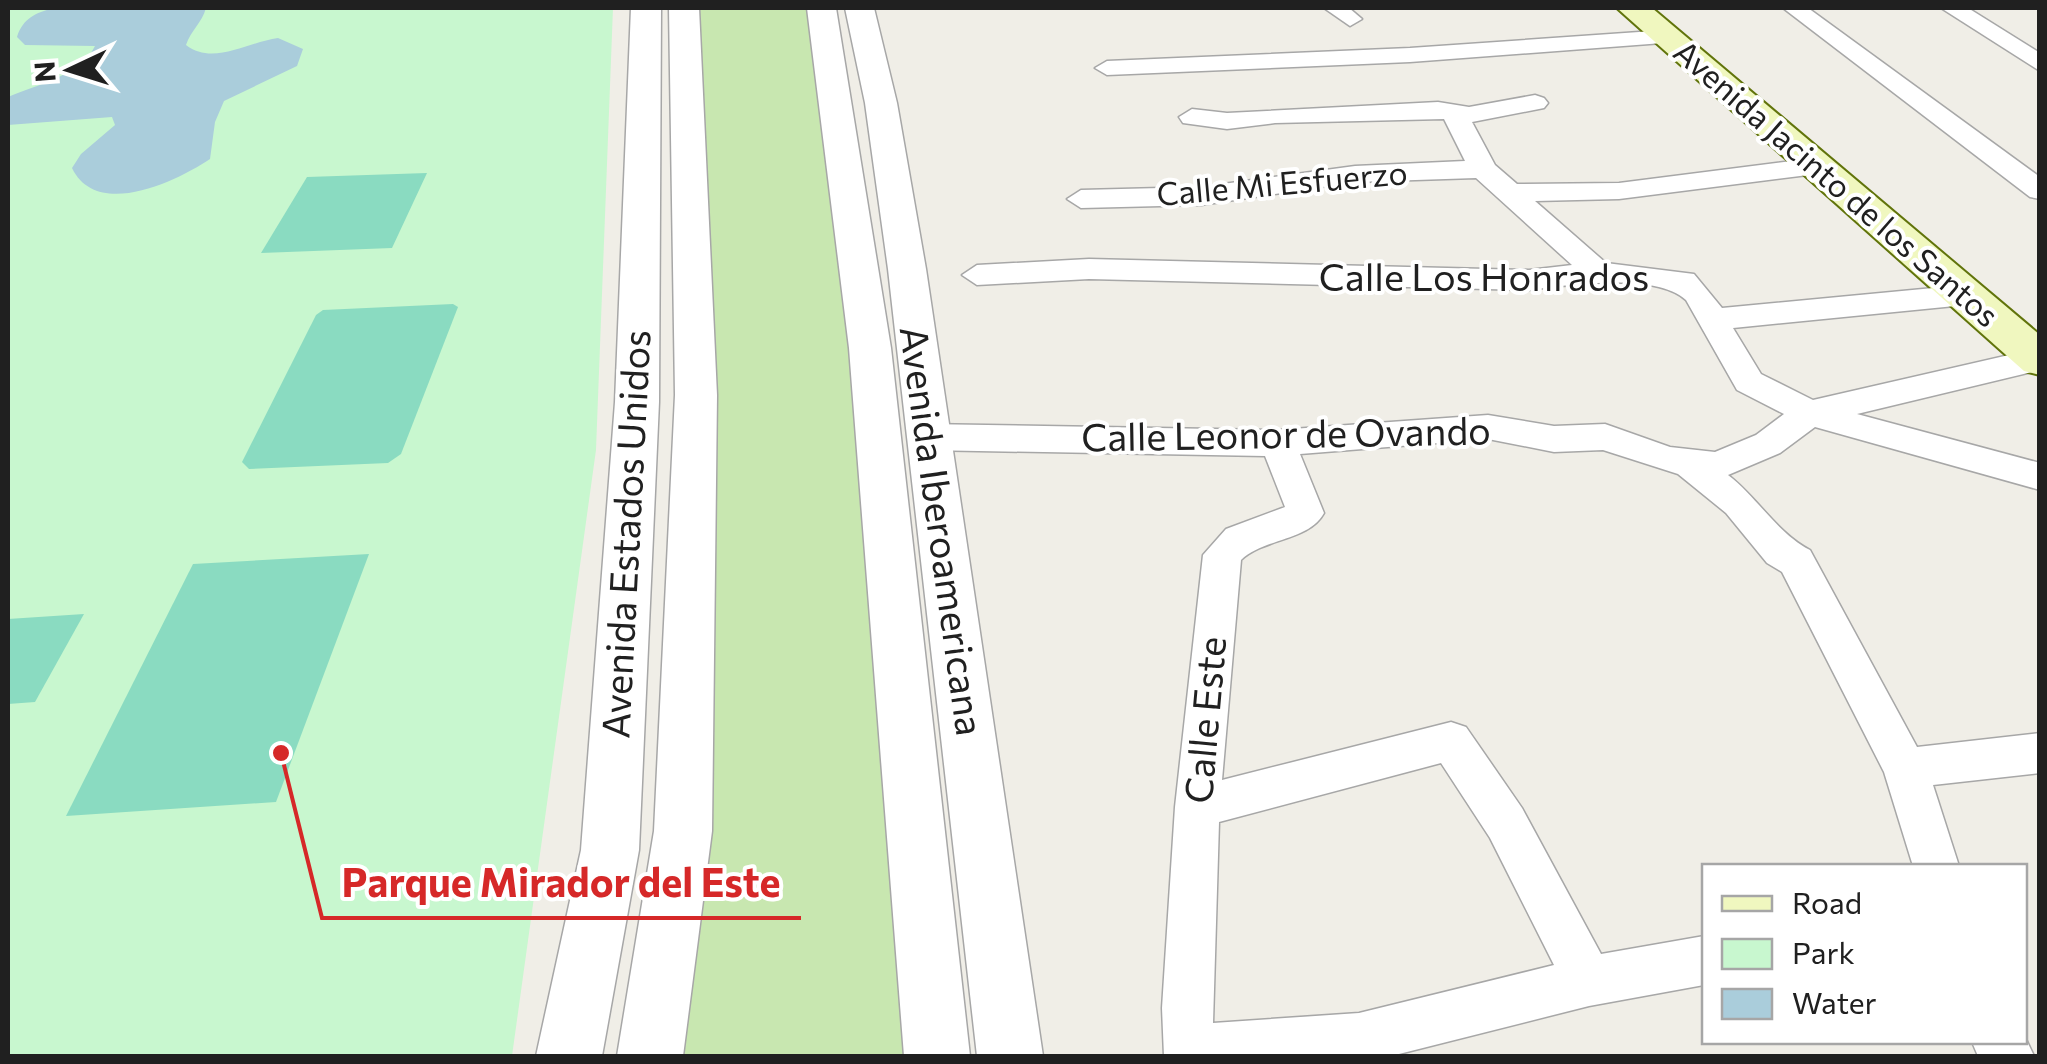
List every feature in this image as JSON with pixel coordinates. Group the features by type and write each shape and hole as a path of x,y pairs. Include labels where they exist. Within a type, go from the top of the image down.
{"main road":[{"name":"Avenida Jacinto de los Santos","path":"1633,8 2039,360"}],"street":[{"name":"Avenida Estados Unidos","path":"569,1056 610,850 637,402 646,8"},
{"name":"Avenida Estados Unidos","path":"650,1056 683,831 696,394 684,8"},
{"name":"Avenida Iberoamericana","path":"821,8 870,348 937,1056"},
{"name":"Avenida Iberoamericana","path":"859,8 884,122 1010,1056"},
{"path":"1794,8 2040,190"},
{"path":"1953,8 2040,64"},
{"path":"1107,68 1410,55 1446,46 1493,48 1533,42 1668,38"},
{"path":"1192,117 1214,121 1314,113 1489,113 1535,103"},
{"path":"1456,114 1483,169 1598,272"},
{"path":"1506,193 1619,191 1816,166"},
{"name":"Calle Mi Esfuerzo","path":"1080,198 1201,196 1355,174 1483,169"},
{"name":"Calle Los Honrados","path":"977,275 1090,269 1529,280 1598,272 1683,281 1698,294 1749,382 1810,412 2040,477"},
{"path":"1714,319 1965,295"},
{"name":"Calle Leonor de Ovando","path":"926,437 1278,443 1488,427 1554,439 1605,437 1691,466 1734,461 1788,432 1810,412 2039,360"},
{"path":"637,402 696,394"},
{"name":"Calle Este","path":"1190,1053 1187,1008 1197,807 1222,555 1240,537 1287,526 1306,513 1278,443"},
{"path":"1691,466 1739,503 1780,552 1790,556 1820,601 1905,768 1935,864"},
{"path":"1197,807 1452,741 1506,823 1590,982"},
{"path":"1905,768 2040,752"},
{"path":"1190,1053 1361,1048 1590,982 1702,960"}],"green space":[{"path":"8,8 613,8 596,450 512,1056 8,1056"},
{"path":"693,8 808,8 852,297 916,1056 670,1056 676,1019 710,542"},
{"path":"427,173 392,248 261,253 307,177"},
{"path":"453,304 458,307 401,454 388,463 249,469 242,462 316,315 323,310"},
{"path":"369,554 276,802 66,816 193,564"},
{"path":"84,614 35,702 8,704 8,619"}],"water":[{"path":"53,8 206,8 186,45 196,51 219,53 278,38 303,49 297,66 224,101 215,122 210,159 178,177 138,191 99,192 84,183 72,168 81,154 115,125 112,117 8,125 8,97 69,72 95,46 25,45 17,37 31,17"}],"place":[{"name":"Parque Mirador del Este","path":"281,753"}]}
